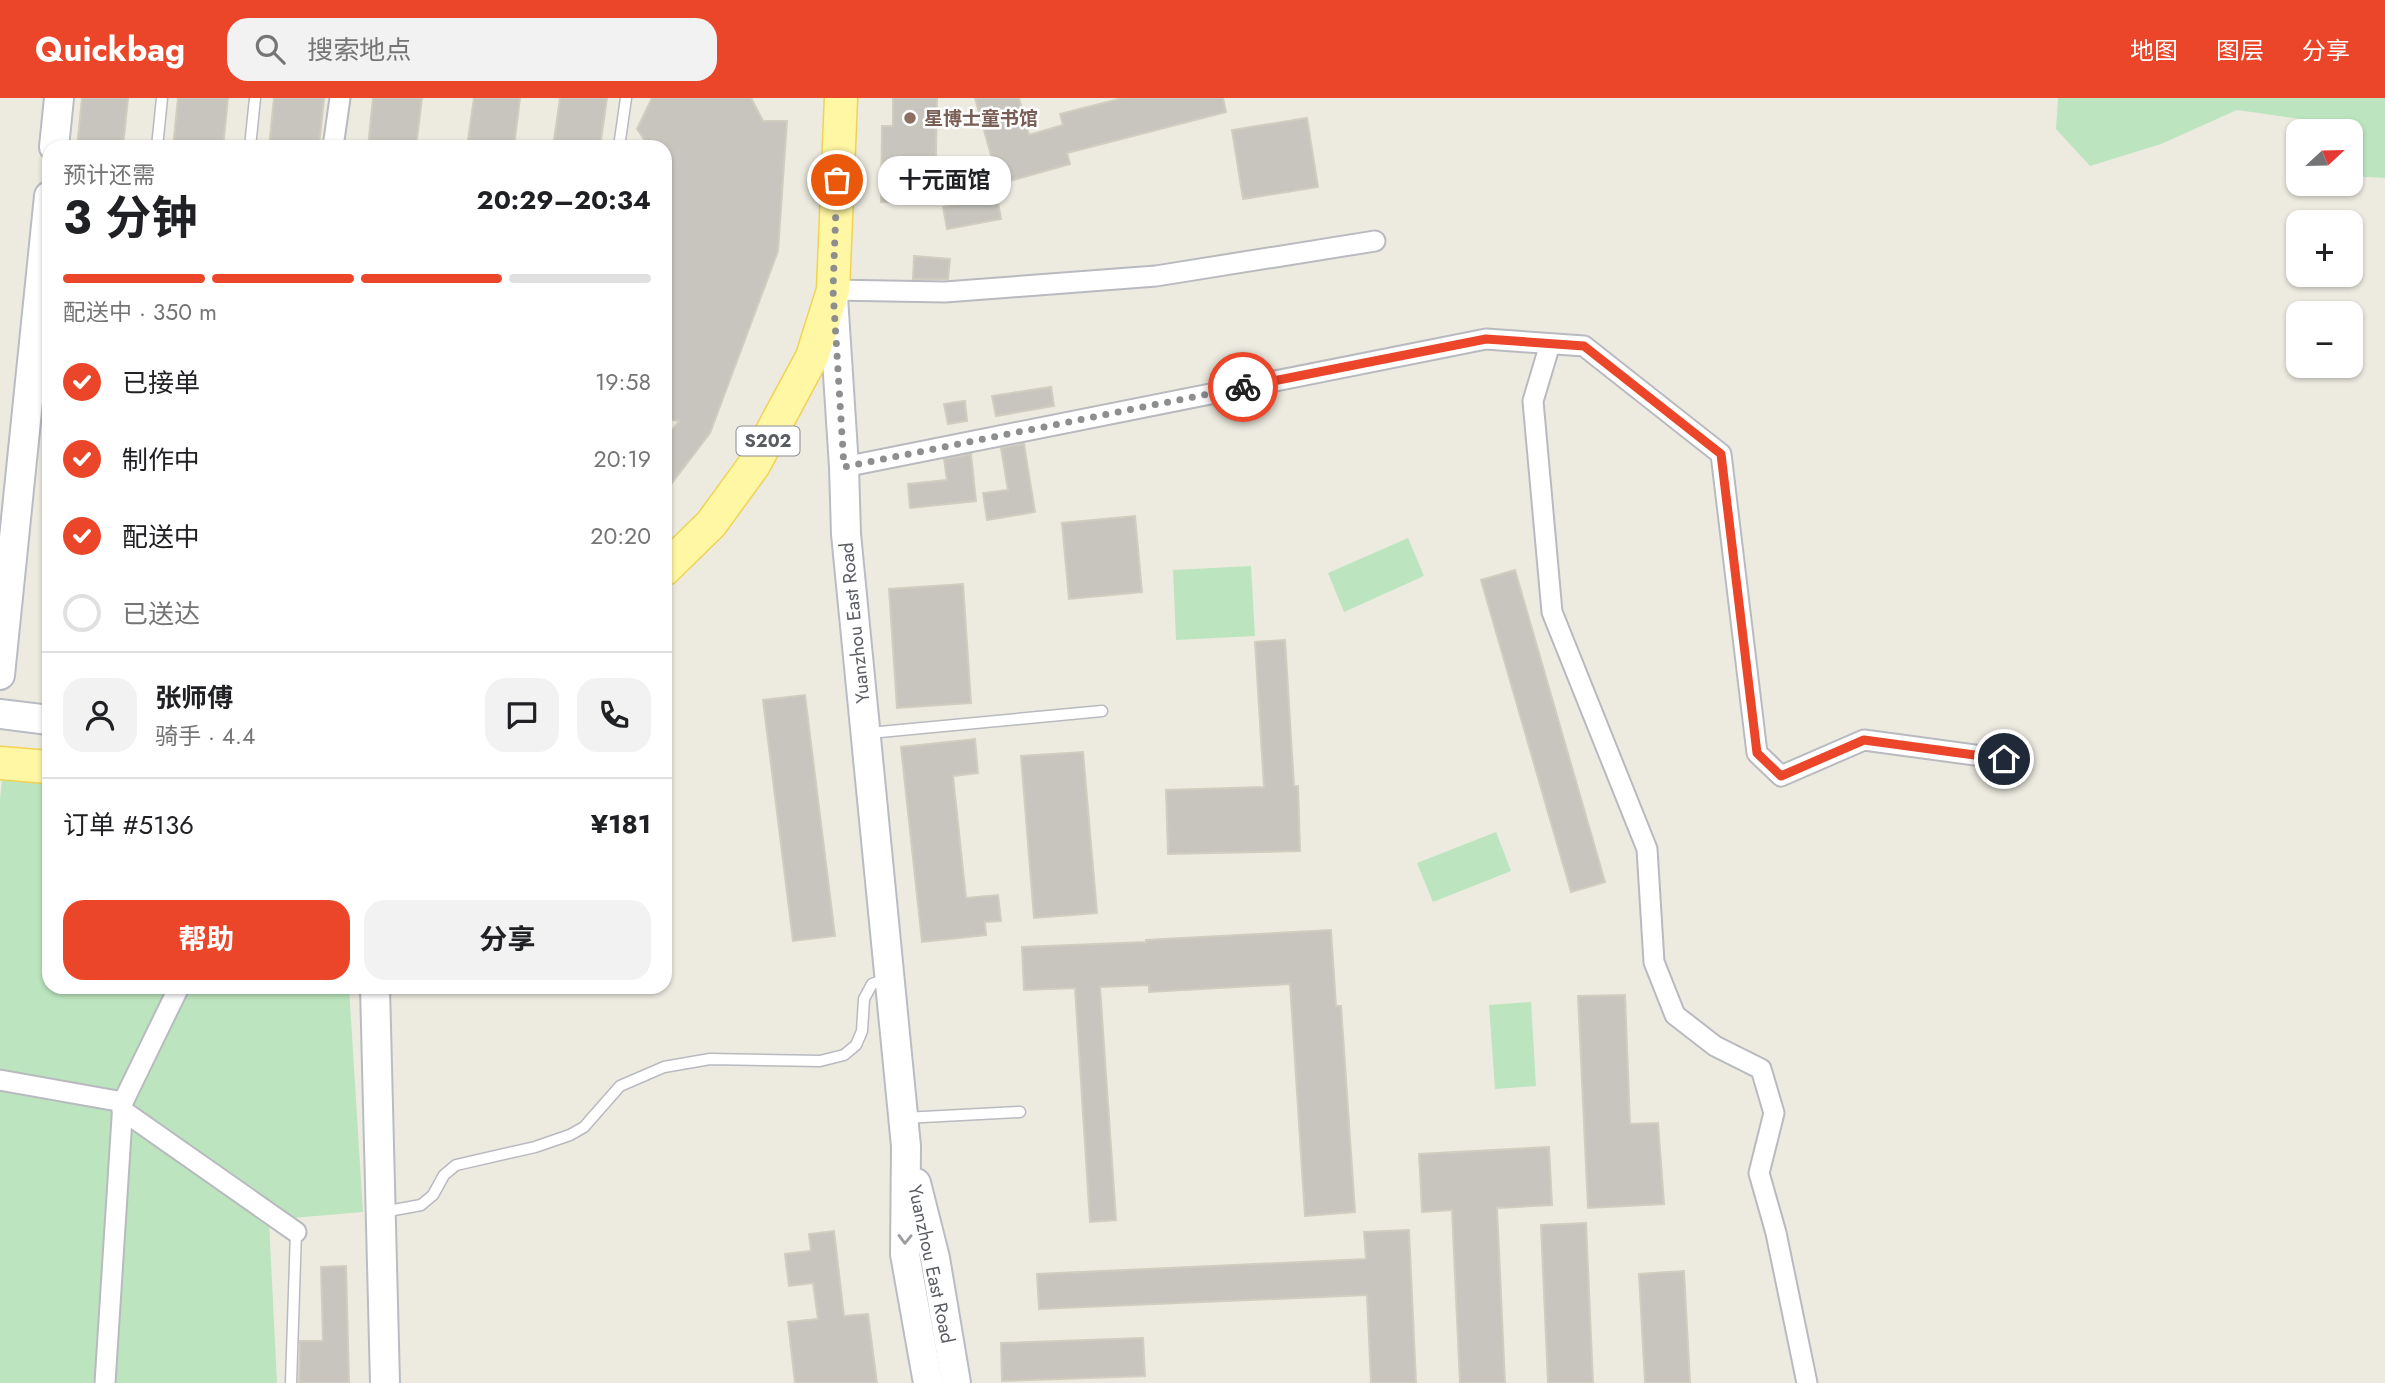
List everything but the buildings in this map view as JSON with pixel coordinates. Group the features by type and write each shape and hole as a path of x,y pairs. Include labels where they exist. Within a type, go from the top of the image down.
{"main road":[{"path":"55,140 59,98"},
{"name":"Yuanzhou East Road","path":"841,98 833,290 846,534 906,1146 905,1254 928,1383"},
{"path":"0,675 42,264"},
{"name":"S202","path":"672,554 711,524 760,454 812,357 833,290"},
{"path":"0,714 42,719"},
{"path":"375,994 385,1383"},
{"name":"Yuanzhou East Road","path":"906,1146 935,1258 956,1383"}],"street":[{"path":"334,140 340,98"},
{"path":"833,290 945,292 1156,276 1375,241"},
{"path":"844,467 1486,339 1584,346 1721,454 1757,753 1781,776 1864,740 2004,759"},
{"path":"1550,344 1532,401 1552,612 1647,849 1654,962 1675,1015 1715,1046 1761,1069 1774,1113 1759,1173 1776,1233 1807,1383"},
{"path":"105,1383 122,1106 176,994"},
{"path":"0,1080 122,1106 296,1233"}],"lane":[{"path":"158,140 162,98"},
{"path":"251,140 255,98"},
{"path":"620,140 626,98"},
{"path":"865,734 1102,711"},
{"path":"381,1213 421,1205 433,1195 444,1175 456,1165 536,1147 584,1128 620,1086 664,1067 710,1059 820,1061 844,1055 856,1045 862,1031 864,999 872,985 890,978"},
{"path":"903,1118 1020,1112"},
{"path":"291,1383 296,1233"}],"green space":[{"path":"2058,98 2385,98 2385,178 2363,177 2363,119 2301,119 2237,110 2161,144 2090,166 2056,129"},
{"path":"1408,538 1424,576 1344,612 1328,573"},
{"path":"1251,566 1255,636 1176,640 1173,570"},
{"path":"2,780 42,782 42,994 349,994 363,1212 269,1220 277,1383 0,1383"},
{"path":"1496,832 1511,871 1433,902 1417,863"},
{"path":"1531,1002 1536,1086 1495,1089 1489,1005"}],"way so far":[{"path":"837,180 833,290 844,467 1243,387"}],"place":[{"name":"星博士童书馆","path":"910,118"},
{"name":"十元面馆","path":"837,180"}],"route":[{"path":"1243,387 1486,339 1584,346 1721,454 1757,753 1781,776 1864,740 2004,759"}]}
